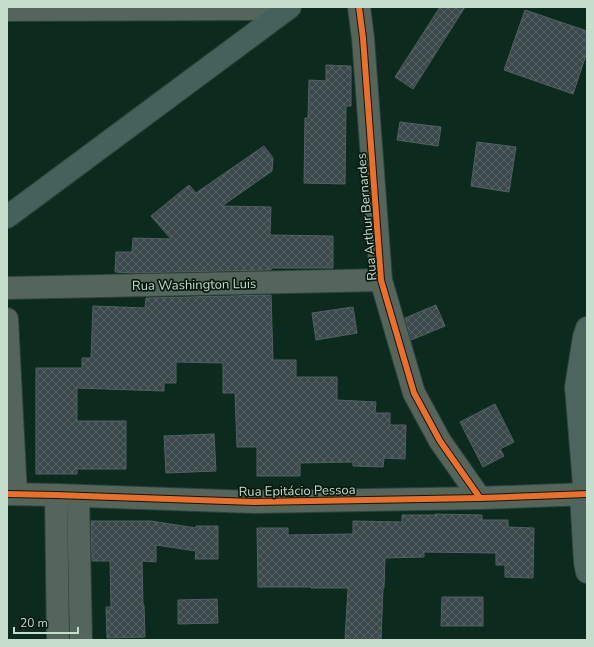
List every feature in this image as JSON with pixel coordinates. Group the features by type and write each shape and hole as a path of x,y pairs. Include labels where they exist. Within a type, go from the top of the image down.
{"highway":[{"path":"7,217 289,8"}],"main road":[{"path":"587,328 584,337 576,387 585,490 585,562 587,572"}],"street":[{"name":"Rua Arthur Bernardes","path":"359,7 363,38 380,280 414,393 440,441 480,498"},
{"path":"7,10 289,8"},
{"name":"Rua Washington Luis","path":"7,288 380,280"},
{"path":"7,319 11,494"},
{"name":"Rua Epitácio Pessoa","path":"11,494 254,502 480,498 585,490"},
{"path":"56,495 58,640"},
{"path":"78,496 81,640"}],"building":[{"path":"440,7 465,7 413,89 395,77"},
{"path":"525,10 587,31 587,52 573,94 504,70"},
{"path":"326,65 351,66 351,106 346,106 345,184 304,183 305,118 308,118 309,80 326,81"},
{"path":"400,122 441,127 438,146 397,140"},
{"path":"477,142 516,147 509,192 471,186"},
{"path":"264,146 273,158 272,171 222,206 271,207 270,235 333,236 333,268 271,268 271,270 134,273 115,272 116,252 132,252 133,238 171,239 151,216 189,185 196,193"},
{"path":"271,295 273,360 296,360 296,377 337,377 337,400 376,402 375,413 390,413 390,425 406,425 405,459 384,458 383,467 353,466 353,462 300,463 300,476 257,476 257,447 237,447 235,393 223,393 223,363 176,362 176,383 164,383 164,391 77,388 77,421 126,421 126,469 77,469 77,474 36,474 36,368 82,368 82,358 91,358 93,306 145,308 146,298"},
{"path":"436,305 445,326 411,340 405,318"},
{"path":"353,307 357,333 316,340 312,313"},
{"path":"495,404 514,442 500,449 504,456 483,467 460,422"},
{"path":"214,434 216,471 166,473 164,436"},
{"path":"402,515 482,515 482,520 508,520 508,527 534,528 533,578 505,577 505,565 496,565 496,553 424,552 424,557 385,558 381,640 345,640 348,588 258,587 257,528 288,528 288,535 353,534 353,521 402,522"},
{"path":"91,521 151,521 196,528 196,526 218,526 218,559 195,559 196,551 156,545 156,562 142,561 145,637 107,638 106,607 111,607 110,561 92,561"},
{"path":"442,597 483,597 483,626 441,626"},
{"path":"217,599 218,623 178,624 178,600"}],"cycle path":[{"path":"359,7 363,38 381,280 414,393 440,441 480,498"},
{"path":"7,494 254,502 480,498 587,494"}]}
